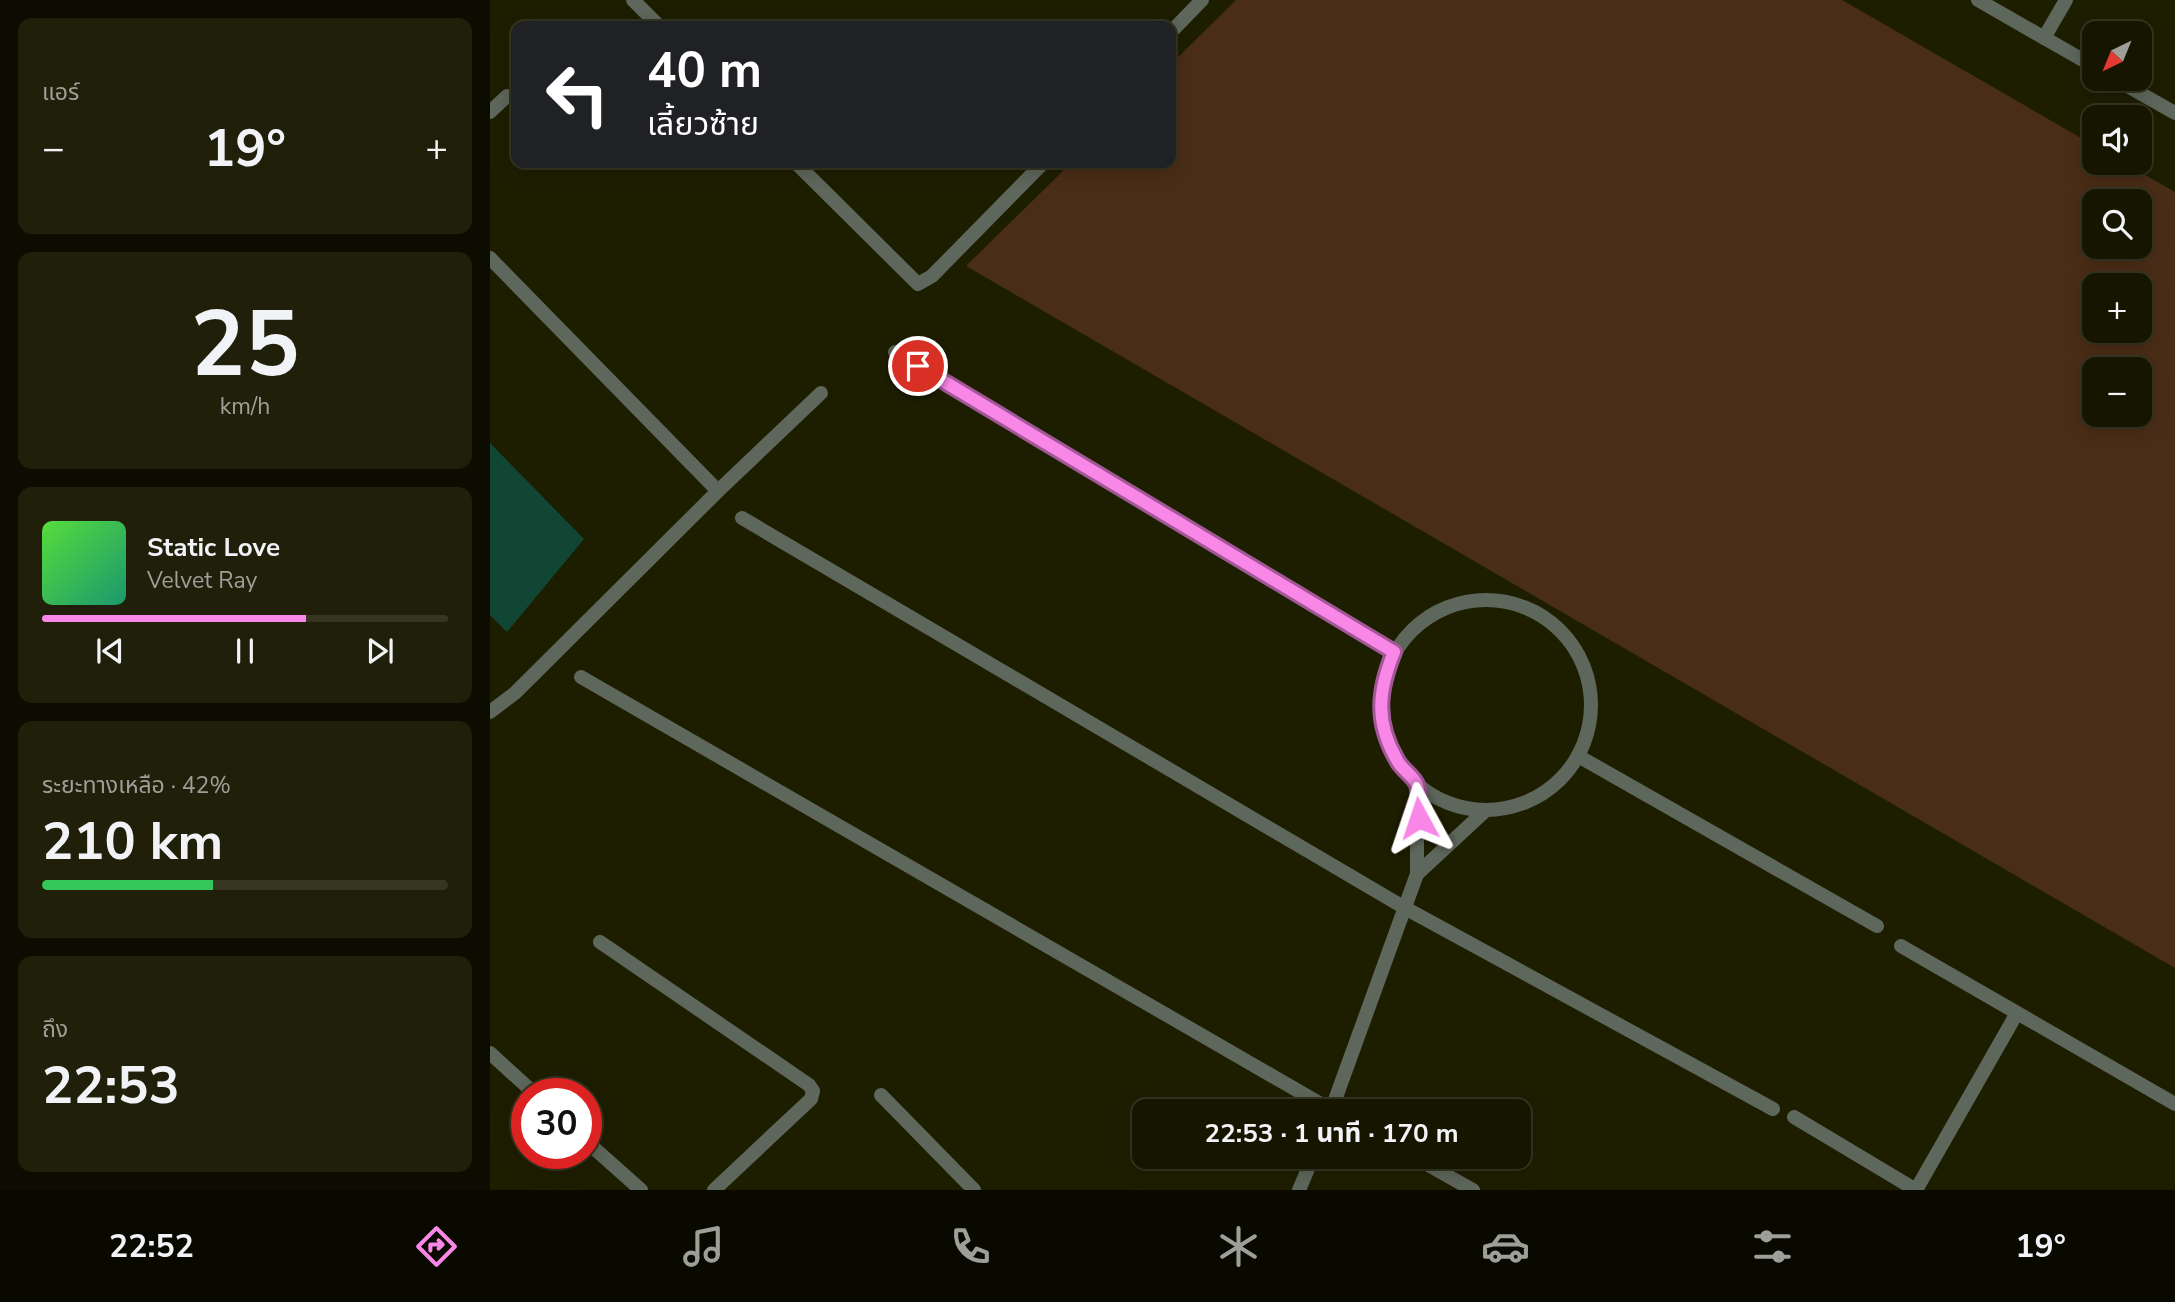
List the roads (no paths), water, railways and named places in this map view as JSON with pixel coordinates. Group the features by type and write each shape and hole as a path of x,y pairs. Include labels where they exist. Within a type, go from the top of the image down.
{"street":[{"path":"633,0 654,21"},
{"path":"1176,27 1202,0"},
{"path":"1978,0 2082,60"},
{"path":"2044,38 2066,0"},
{"path":"2136,91 2175,113"},
{"path":"490,112 507,96"},
{"path":"801,168 918,284 932,275 1037,168"},
{"path":"490,258 718,491"},
{"path":"895,352 1394,652"},
{"path":"490,712 515,693 718,491 821,393"},
{"path":"742,518 1405,908 1773,1109"},
{"path":"1495,600 1524,607 1550,621 1571,643 1585,669 1591,698 1589,728 1578,756 1555,785 1522,804 1485,811 1449,804 1417,785 1398,763 1385,736 1380,707 1383,679 1394,652 1412,628 1437,611 1465,601 1495,600"},
{"path":"582,677 1311,1099"},
{"path":"1578,756 1877,926"},
{"path":"1336,1099 1417,874 1417,785"},
{"path":"1417,874 1485,811"},
{"path":"600,942 809,1085 813,1091 811,1099 713,1190"},
{"path":"1901,946 2175,1104"},
{"path":"1794,1117 1916,1190 2017,1013"},
{"path":"490,1053 517,1078"},
{"path":"881,1095 974,1190"},
{"path":"602,1155 641,1190"},
{"path":"1299,1190 1308,1169"},
{"path":"1436,1169 1474,1190"}]}
